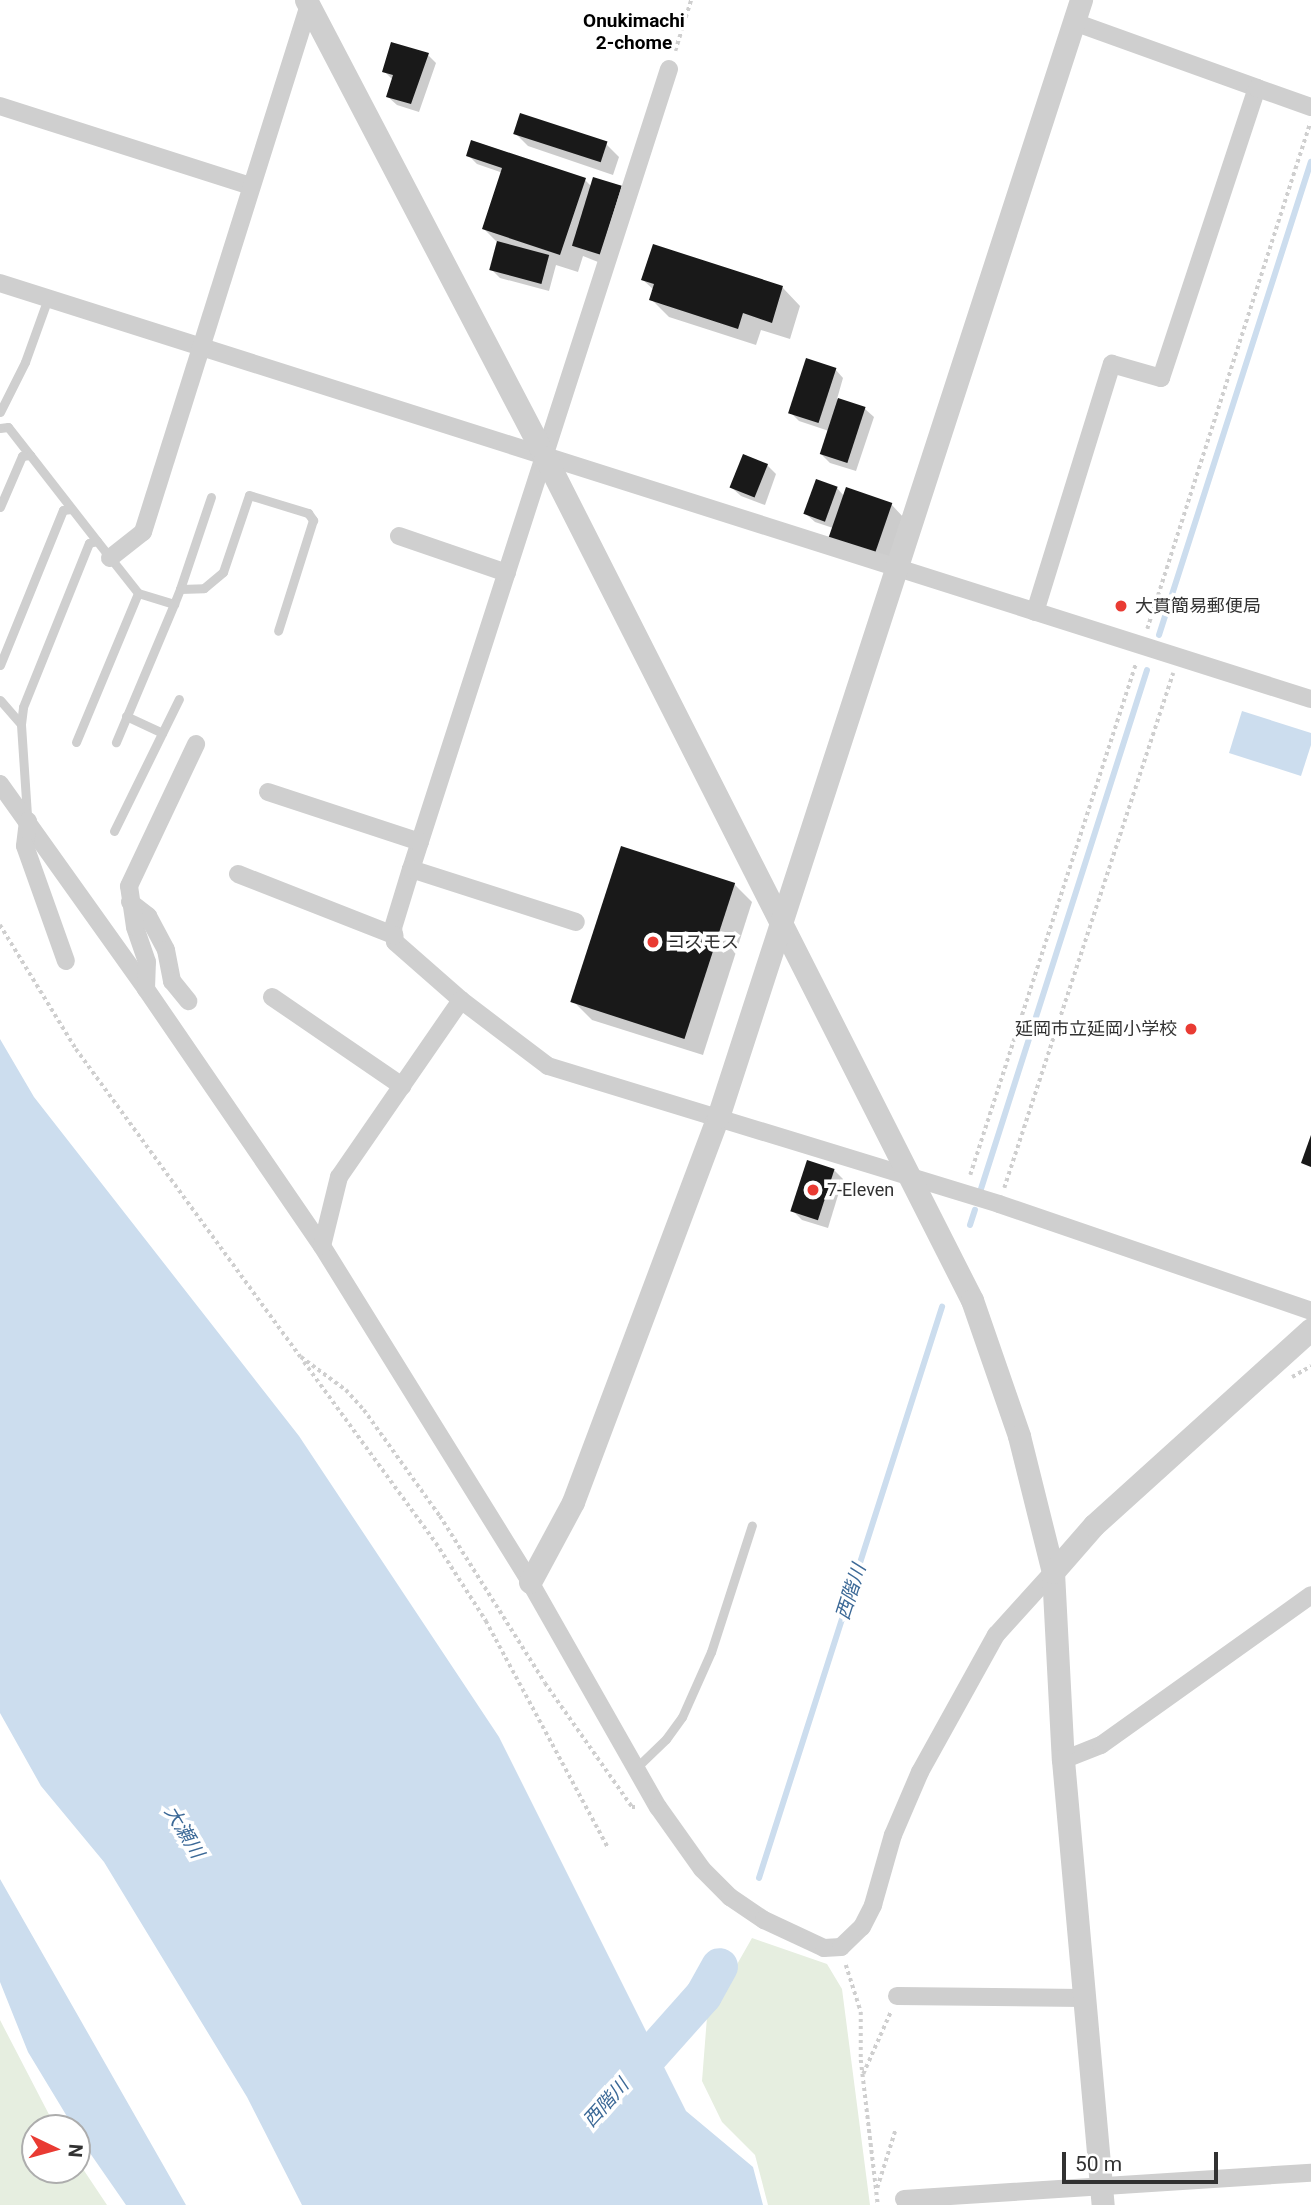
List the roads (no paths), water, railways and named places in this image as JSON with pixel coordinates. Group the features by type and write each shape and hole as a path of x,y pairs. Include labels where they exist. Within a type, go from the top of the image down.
{"street":[{"path":"110,558 143,532 308,2"},
{"path":"308,2 545,457 972,1300 1019,1436 1053,1572 1063,1760 1101,2196"},
{"path":"530,1582 573,1502 718,1117 1077,11 1257,88 1311,107"},
{"path":"669,69 411,869 393,928 395,942 461,1000 548,1066 913,1180 999,1203 1311,1311"},
{"path":"1035,612 1112,364 1161,378 1257,88"},
{"path":"0,106 251,186"},
{"path":"0,282 1311,699"},
{"path":"399,536 507,573"},
{"path":"146,989 147,962 130,902 130,886 196,744"},
{"path":"0,784 146,989 322,1246 530,1582 658,1807 702,1869 730,1897 764,1920 805,1941 824,1948 841,1947 862,1927 873,1905 893,1835 920,1772 996,1635 1094,1525 1311,1329"},
{"path":"268,792 420,842"},
{"path":"28,821 25,846 66,961"},
{"path":"411,869 576,922"},
{"path":"238,874 394,935"},
{"path":"130,902 148,916 166,950 172,981 188,1001"},
{"path":"272,997 402,1087"},
{"path":"322,1246 339,1177 461,1000"},
{"path":"1063,1760 1101,1745 1311,1595"},
{"path":"897,1996 1083,1997"},
{"path":"904,2199 1101,2196 1311,2173"}],"lane":[{"path":"0,412 25,362 48,298"},
{"path":"0,428 8,427 138,593 174,604"},
{"path":"0,507 22,456 30,454"},
{"path":"180,589 204,589 223,572 249,495 308,513 313,520 278,631"},
{"path":"116,742 180,589 211,497"},
{"path":"0,666 63,510 71,509"},
{"path":"28,821 20,724 23,707 89,543 97,541"},
{"path":"76,742 138,593"},
{"path":"114,831 179,699"},
{"path":"0,700 20,724"},
{"path":"126,716 162,733"},
{"path":"637,1767 666,1739 682,1717 711,1652 752,1525"}],"water":[{"path":"1242,711 1311,733 1311,745 1301,776 1229,753"},
{"name":"大瀬川","path":"0,1039 34,1097 299,1436 499,1737 686,2111 753,2167 763,2205 302,2205 247,2097 104,1862 41,1786 0,1713"},
{"path":"0,1879 186,2205 126,2205 91,2155 91,2114 66,2114 28,2052 0,1982"}],"waterway":[{"path":"1159,635 1311,162"},
{"path":"980,1192 1147,670"},
{"path":"970,1225 975,1210"},
{"name":"西階川","path":"759,1878 942,1307"},
{"name":"西階川","path":"621,2087 703,1995 719,1966"}],"place":[{"name":"大貫簡易郵便局","path":"1121,606"},
{"name":"コスモス","path":"653,942"},
{"name":"延岡市立延岡小学校","path":"1191,1029"},
{"name":"7-Eleven","path":"813,1190"}],"district":[{"name":"Onukimachi 2-chome","path":"634,32"}]}
